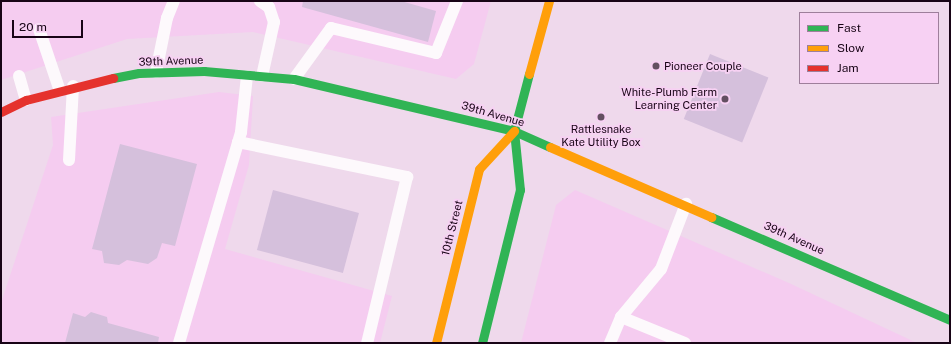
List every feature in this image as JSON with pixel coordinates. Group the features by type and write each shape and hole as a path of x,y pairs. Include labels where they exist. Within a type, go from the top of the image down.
{"street":[{"name":"10th Street","path":"482,343 520,190 514,131 550,1"},
{"name":"39th Avenue","path":"1,112 26,100 73,86 156,72 204,71 294,79 428,108 514,131 686,204 950,320"},
{"name":"10th Street","path":"436,343 479,169 514,131"}],"lane":[{"path":"156,72 167,18 174,1"},
{"path":"260,1 269,7 274,22 262,76"},
{"path":"294,79 331,28 436,52 457,1"},
{"path":"39,30 60,91"},
{"path":"19,76 26,100"},
{"path":"179,343 238,142 247,76"},
{"path":"69,160 73,86"},
{"path":"238,142 407,177 368,343"},
{"path":"610,343 621,317 661,270 686,204"},
{"path":"621,317 685,343"}],"shaded area":[{"path":"1,1 491,1 474,64 456,79 253,32 127,39 1,80"},
{"path":"219,92 253,96 249,165 225,249 392,296 380,343 1,343 1,303 53,145 51,117"},
{"path":"575,190 789,283 917,343 521,343 556,205"}],"building":[{"path":"303,1 401,1 436,11 428,42 302,7"},
{"name":"White-Plumb Farm Learning Center","path":"710,54 768,78 742,143 684,119"},
{"path":"120,144 197,164 175,246 162,243 157,258 148,264 127,260 119,265 104,263 102,251 92,249"},
{"path":"273,190 359,213 343,273 257,250"},
{"path":"91,312 107,317 108,323 159,337 158,343 65,343 73,313 85,317"}],"traffic: fast":[{"path":"113,78 139,73 204,71 294,79 514,131 550,147"},
{"path":"482,343 520,190 514,131 529,74"},
{"path":"711,217 950,320"}],"traffic: slow":[{"path":"529,74 549,1"},
{"path":"436,343 479,169 514,131"},
{"path":"550,147 711,217"}],"traffic: jam":[{"path":"1,112 26,100 113,78"}],"place":[{"name":"Pioneer Couple","path":"656,66"},
{"name":"White-Plumb Farm Learning Center","path":"725,99"},
{"name":"Rattlesnake Kate Utility Box","path":"601,117"}]}
